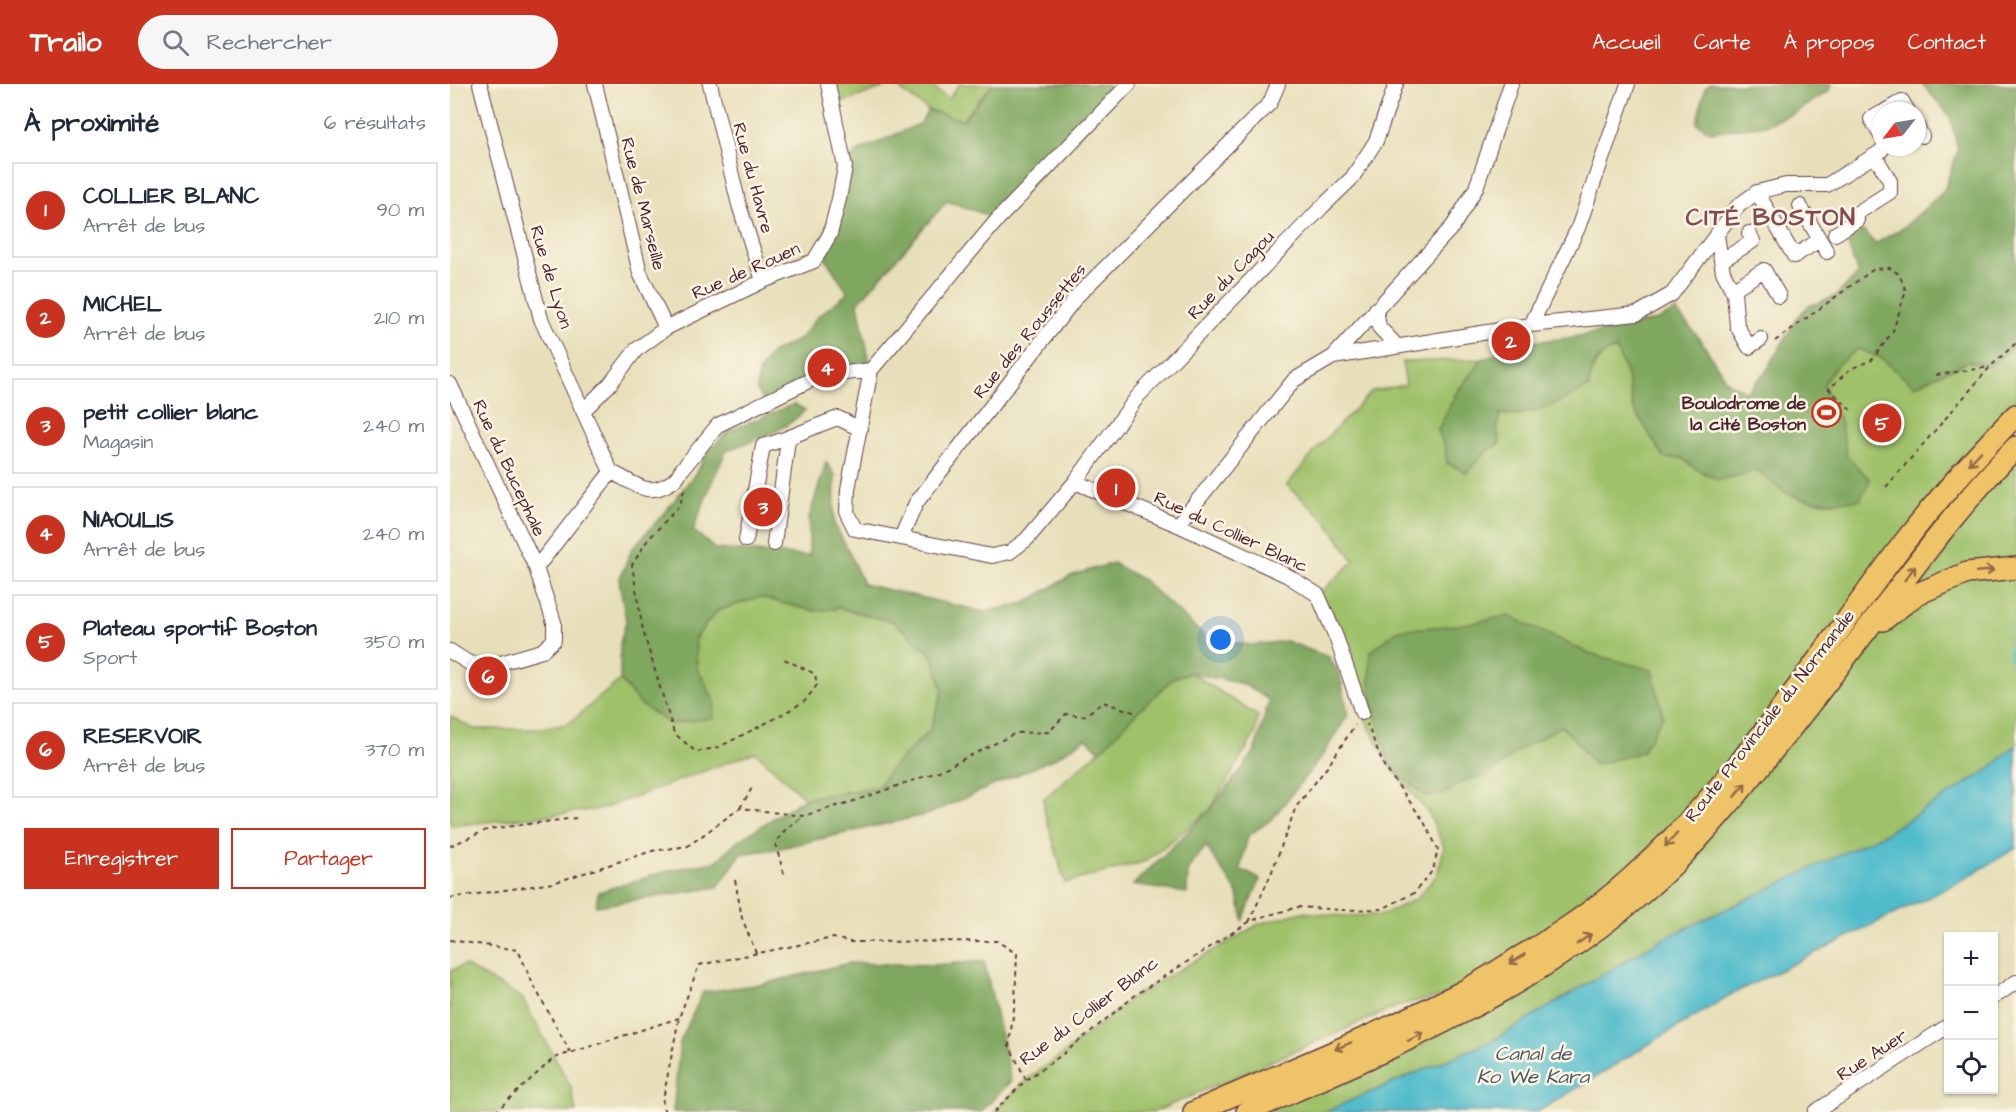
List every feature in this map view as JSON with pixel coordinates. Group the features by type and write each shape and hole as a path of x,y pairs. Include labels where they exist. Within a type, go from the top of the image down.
{"highway":[{"name":"Route Provinciale du Normandie","path":"1194,1112 1459,994 1547,941 1630,879 1665,846 1707,800 1801,681 1907,538 1955,480 2016,416"},
{"name":"Route Provinciale du Normandie","path":"1247,1112 1469,1011 1556,959 1600,928 1678,861 1756,771 1964,504 2016,447"},
{"path":"1862,636 1917,594 1967,573 2016,568"}],"street":[{"name":"Rue de Lyon","path":"480,84 541,319 611,472"},
{"name":"Rue de Marseille","path":"595,84 640,273 666,328"},
{"name":"Rue du Havre","path":"710,84 739,205 763,281"},
{"name":"Rue de Rouen","path":"583,411 610,384 636,350 666,328 763,281 814,261 830,234 840,199 844,167 828,84"},
{"path":"1075,482 1027,540 1010,552 992,556 855,529 847,513 848,489 871,370 998,219 1129,84"},
{"name":"Rue des Roussettes","path":"901,538 916,503 1077,296 1270,103 1278,84"},
{"name":"Rue du Cagou","path":"1075,482 1138,396 1352,178 1376,141 1396,84"},
{"path":"1178,525 1294,380 1333,357 1453,226 1476,188 1511,84"},
{"path":"1531,325 1578,228 1628,84"},
{"path":"1333,357 1531,325 1637,314 1672,294 1738,206 1757,192 1786,184 1827,184 1873,156"},
{"path":"1835,234 1857,220 1854,215 1890,192 1890,182 1881,156"},
{"path":"1757,192 1794,256 1824,246 1800,206"},
{"path":"1721,261 1753,241 1749,233"},
{"path":"1717,235 1723,272 1732,290 1737,326 1749,347 1761,339"},
{"path":"1732,290 1764,270 1779,296"},
{"path":"1376,309 1379,327 1396,345"},
{"path":"536,568 611,472 647,489 666,486 678,477 718,425 819,376 871,370"},
{"name":"Rue du Bucephale","path":"450,384 536,568 554,622 554,640 542,651 490,666 469,663 450,651"},
{"path":"746,540 763,446 788,440 813,427 838,418 860,429"},
{"path":"774,544 788,440"},
{"name":"Rue du Collier Blanc","path":"1075,482 1178,525 1288,576 1318,595 1336,637 1362,713"},
{"path":"1998,994 2016,982"},
{"name":"Rue Auer","path":"1815,1112 1944,1029"}],"path":[{"path":"1761,339 1769,345 1874,269 1890,268 1899,274 1906,291 1893,331 1872,360 1850,369 1829,389 1851,410"},
{"path":"1886,487 1990,367 2016,343"},
{"path":"1936,375 1990,367"},
{"path":"678,477 684,491 680,505 647,541 632,565 643,631 674,734 696,752 719,747 805,701 817,685 815,674 784,659"},
{"path":"784,874 775,843 786,829 803,816 937,772 1016,733 1049,732 1066,714 1084,716 1103,702 1136,713"},
{"path":"1249,922 1271,874 1296,807 1328,765 1362,713"},
{"name":"Rue du Collier Blanc","path":"994,1112 1026,1080 1137,994 1249,922 1299,907 1342,910 1382,909 1414,893 1433,870 1438,849 1423,820 1384,766 1362,713"},
{"path":"450,898 553,883 652,851 688,846 741,808 752,788"},
{"path":"741,808 803,816"},
{"path":"450,846 489,829 576,818"},
{"path":"735,880 742,918 756,953"},
{"path":"665,1112 662,1104 679,1018 699,965 833,938 851,942 997,941 1017,954 1016,1002 1009,1045 1026,1080"},
{"path":"450,940 518,950 532,982 571,1052"},
{"path":"495,1112 554,1058 679,1018"}],"green space":[{"path":"828,84 893,84 832,106"},
{"path":"893,84 928,84 949,99 959,84 993,84 962,120 928,110"},
{"path":"993,84 1108,84 1111,102 998,219 947,201 858,303 871,370 819,376 765,403 757,391 758,373 771,353 800,339 818,316 848,293 820,250 845,167 854,153 921,123 928,110 963,120"},
{"path":"1710,84 1831,84 1829,91 1796,112 1765,125 1710,132 1697,123 1705,88"},
{"path":"1922,84 2016,84 2016,343 1990,367 1969,361 1914,386 1881,358 1858,349 1837,365 1824,383 1829,402 1839,417 1847,456 1870,480 1860,500 1820,501 1800,498 1782,490 1755,470 1718,480 1696,469 1682,458 1665,459 1633,408 1627,375 1616,349 1609,351 1596,362 1589,387 1535,411 1512,415 1500,414 1497,429 1500,443 1483,454 1467,473 1447,463 1445,448 1438,430 1457,392 1482,359 1524,343 1621,328 1657,320 1676,311 1700,339 1727,382 1747,392 1767,370 1798,316 1809,306 1836,296 1858,274 1848,245 1849,230 1865,232 1875,244 1904,227 1944,191 1958,150 1950,116"},
{"path":"2016,342 2016,415 1665,846 1459,994 1403,1004 1154,1112 994,1112 1026,1080 1063,1054 1137,994 1259,924 1302,912 1344,916 1382,915 1416,899 1437,875 1444,847 1429,814 1390,766 1362,713 1318,595 1354,561 1326,521 1287,485 1321,444 1372,391 1406,385 1402,362 1482,359 1457,392 1438,430 1445,448 1447,463 1483,454 1500,443 1497,429 1500,414 1517,416 1559,402 1592,369 1603,353 1617,349 1627,375 1633,408 1682,458 1696,469 1742,475 1755,470 1795,495 1805,499 1828,502 1841,501 1779,391 1862,344 1969,361 1990,367"},
{"path":"794,404 805,410 797,418 768,435 726,451 693,530 715,549 809,556 809,518 826,462 835,475 834,524 863,584 985,612 1025,603 1070,576 1113,563 1143,580 1208,639 1252,645 1286,641 1329,657 1340,675 1348,715 1322,756 1272,819 1248,836 1240,869 1260,879 1243,920 1238,894 1206,846 1188,869 1187,893 1133,885 1210,810 1254,753 1269,700 1243,684 1191,673 1175,677 1100,751 1086,738 1055,758 929,814 776,849 741,854 718,887 596,906 598,892 670,870 715,862 736,842 805,798 878,787 890,770 930,730 943,691 933,656 894,622 839,608 814,611 759,597 717,611 695,638 697,668 715,702 713,718 670,724 640,704 620,680 620,643 626,621 619,580 632,549 666,511 695,474 709,451 729,431"},
{"path":"2016,447 2016,745 1987,771 1886,833 1657,942 1494,1040 1324,1112 1265,1112 1600,928"},
{"path":"759,597 814,611 839,608 894,622 933,656 943,690 930,730 890,770 878,787 805,798 755,752 602,809 450,826 450,716 474,729 534,729 568,724 620,680 640,704 715,702 697,668 695,638 717,611"},
{"path":"1509,616 1588,653 1652,670 1663,716 1642,752 1594,765 1577,742 1561,726 1518,751 1487,776 1466,780 1442,795 1425,796 1390,766 1370,695 1370,652 1398,630 1458,625"},
{"path":"1191,673 1258,716 1255,734 1210,810 1146,861 1065,883 1044,809 1044,798 1104,747 1174,677"},
{"path":"984,961 1011,1081 981,1112 673,1112 680,1042 703,992 763,984 850,963 935,965"},
{"path":"464,965 522,998 571,1087 576,1112 450,1112 450,971"}],"water":[{"name":"Canal de Ko We Kara","path":"2016,745 2016,848 1959,882 1730,995 1544,1108 1536,1112 1324,1112 1494,1040 1657,942 1886,833 1987,771"}],"waterway":[{"path":"2016,620 2010,653 2016,673"}],"place":[{"name":"MICHEL","path":"1511,341"},
{"name":"NIAOULIS","path":"827,368"},
{"name":"Boulodrome de la cité Boston","path":"1827,413"},
{"name":"Plateau sportif Boston","path":"1882,423"},
{"name":"COLLIER BLANC","path":"1116,488"},
{"name":"petit collier blanc","path":"763,507"},
{"name":"RESERVOIR","path":"488,676"}],"district":[{"name":"CITÉ BOSTON","path":"1771,218"}]}
